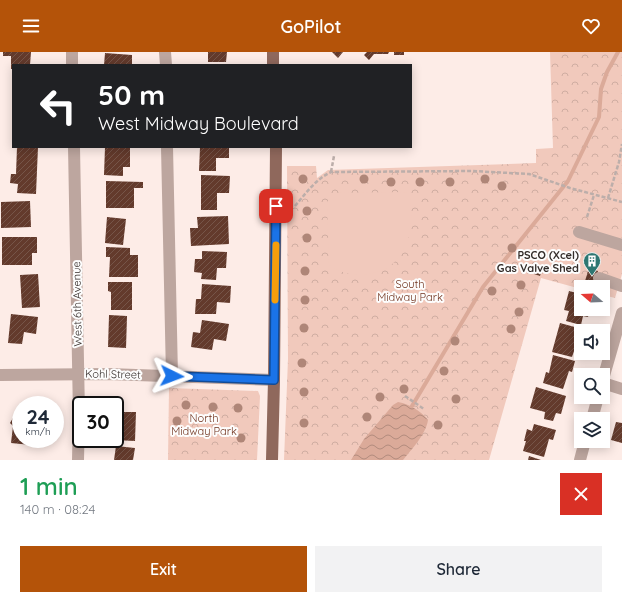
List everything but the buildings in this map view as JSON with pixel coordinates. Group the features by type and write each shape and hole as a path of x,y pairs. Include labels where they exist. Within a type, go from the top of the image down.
{"main road":[{"path":"273,52 273,64"},
{"path":"272,460 276,148"}],"street":[{"path":"72,52 72,64"},
{"path":"166,52 166,64"},
{"name":"West 6th Avenue","path":"74,148 79,415 78,460"},
{"path":"167,148 172,376"},
{"path":"579,232 622,245"},
{"path":"599,278 622,286"},
{"path":"606,368 622,313"},
{"name":"Kohl Street","path":"0,375 136,374 274,380"},
{"path":"610,385 622,389"},
{"path":"580,460 584,448"}],"path":[{"path":"608,198 622,144"},
{"path":"331,172 334,156"},
{"path":"295,206 318,180 331,172 472,171 530,174 570,188 622,202"},
{"path":"587,217 594,194"},
{"path":"405,396 424,409"}],"green space":[{"name":"South Midway Park","path":"550,52 622,52 622,274 615,298 610,297 610,280 574,280 574,287 541,278 489,460 284,460 288,359 287,166 316,166 317,178 328,170 536,163 536,149 553,148"},
{"path":"410,192 411,219 409,236 397,260 381,271 364,275 354,275 343,272 329,265 327,202 335,193"},
{"name":"North Midway Park","path":"169,388 258,391 260,396 257,460 168,460"}],"water":[{"path":"398,402 415,408 428,420 422,436 403,460 351,460 364,439 393,405"}],"waterway":[{"path":"412,406 483,287 568,181 599,117 601,89 607,72 618,52"}],"slow traffic":[{"path":"275,300 276,245"}],"place":[{"name":"PSCO (Xcel) Gas Valve Shed","path":"592,276"}],"route":[{"path":"172,376 274,380 276,206"}]}
